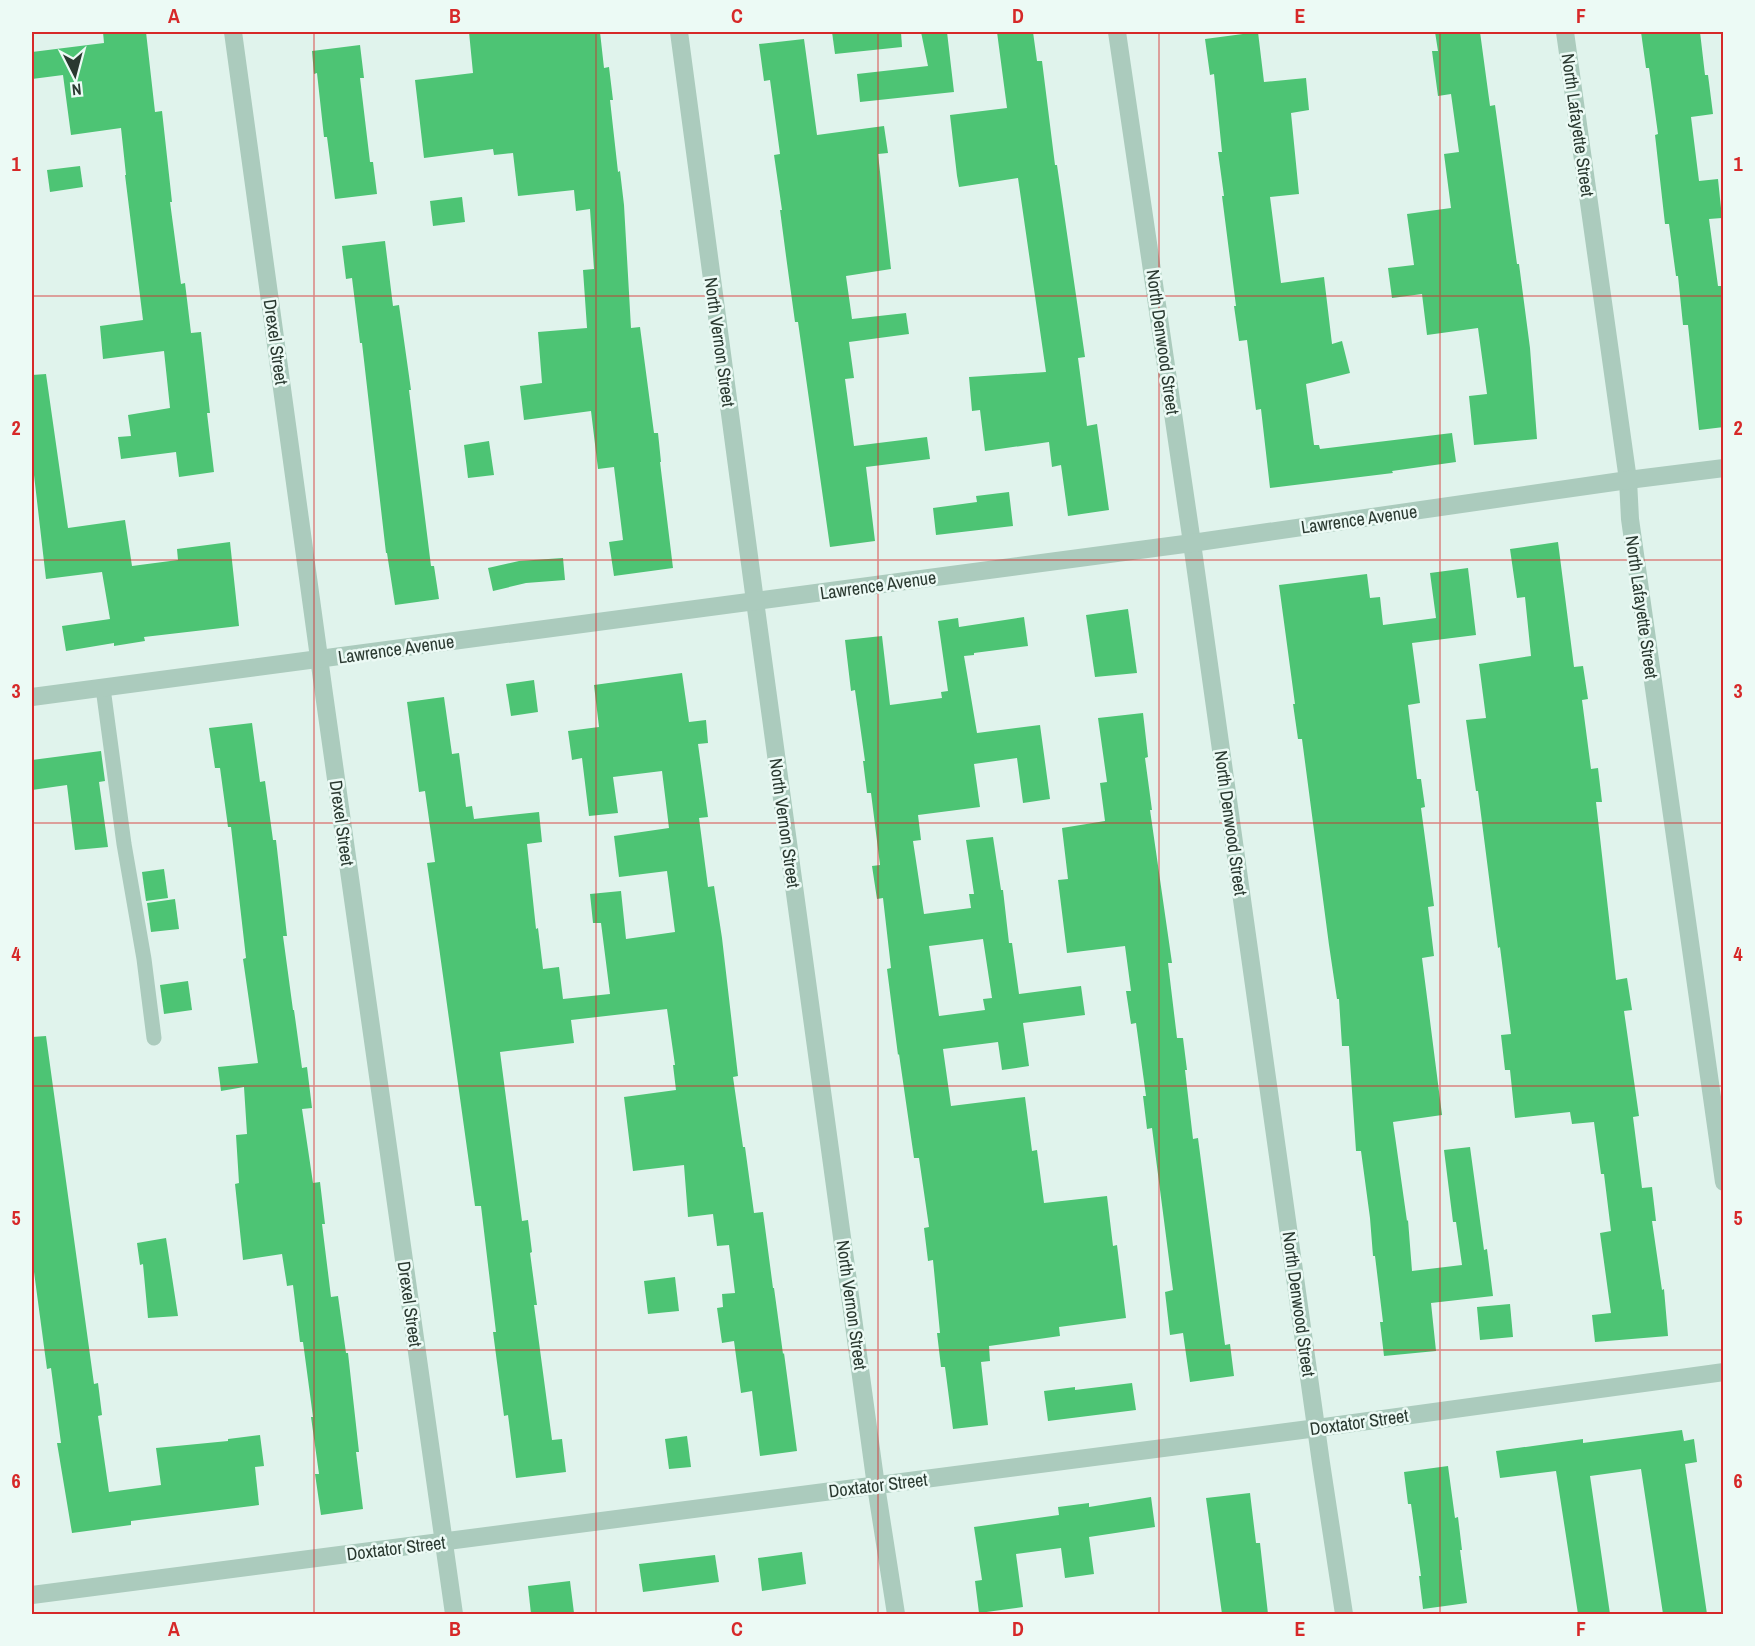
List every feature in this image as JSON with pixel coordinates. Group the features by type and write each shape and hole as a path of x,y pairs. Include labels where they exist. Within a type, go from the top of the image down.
{"street":[{"name":"Drexel Street","path":"233,32 454,1614"},
{"name":"North Vernon Street","path":"679,32 754,601 876,1486 896,1614"},
{"name":"North Denwood Street","path":"1118,32 1344,1614"},
{"name":"North Lafayette Street","path":"1565,32 1628,480 1629,519 1724,1182"},
{"name":"Lawrence Avenue","path":"32,697 1192,543 1724,468"},
{"name":"Doxtator Street","path":"32,1595 1317,1428 1724,1372"}],"lane":[{"path":"103,688 154,1038"}],"building":[{"path":"103,32 146,32 155,112 162,111 172,202 170,202 181,284 185,283 191,333 201,332 214,472 179,477 176,452 121,459 118,437 131,436 128,415 170,408 164,351 103,359 100,326 143,320 121,128 71,135 63,75 32,79 32,52 104,43"},
{"path":"469,32 600,32 604,68 609,67 613,100 610,100 624,205 631,328 640,327 654,433 658,433 673,568 614,576 609,542 623,540 614,467 598,469 591,411 524,420 520,386 542,383 538,332 587,328 583,270 594,269 590,209 576,211 574,190 518,196 513,153 494,155 493,149 424,158 415,80 473,73"},
{"path":"832,32 901,32 902,47 835,54"},
{"path":"921,32 947,32 954,92 860,102 857,74 928,66"},
{"path":"997,32 1033,32 1037,61 1042,61 1055,165 1057,165 1085,357 1078,358 1087,426 1097,424 1109,510 1068,516 1061,465 1052,467 1049,442 985,451 980,410 972,411 969,377 1046,372 1018,178 959,187 957,176 950,115 1007,108"},
{"path":"1258,32 1264,82 1306,78 1309,110 1291,113 1299,194 1270,197 1281,283 1324,277 1332,344 1342,341 1350,373 1306,384 1314,445 1319,445 1320,449 1452,433 1456,462 1392,471 1393,473 1270,488 1261,409 1256,410 1247,340 1239,341 1222,196 1224,196 1218,152 1222,152 1214,74 1210,75 1205,39"},
{"path":"1435,32 1480,32 1490,106 1495,105 1517,264 1519,264 1530,348 1537,439 1474,445 1469,396 1487,394 1478,328 1427,335 1422,294 1392,298 1388,268 1414,265 1407,214 1451,208 1444,154 1459,152 1451,94 1438,96 1432,51 1438,51"},
{"path":"1641,32 1700,32 1713,114 1691,117 1699,181 1718,179 1722,218 1709,219 1718,286 1724,286 1724,427 1699,430 1688,325 1683,325 1669,224 1665,224 1655,135 1658,134 1649,68 1646,68"},
{"path":"804,39 817,135 884,126 888,153 878,154 891,269 846,276 852,319 906,313 909,334 849,342 854,378 845,379 854,446 927,437 930,459 866,467 875,541 830,547 780,210 782,210 774,155 780,154 770,80 764,81 759,44"},
{"path":"360,45 364,78 360,78 370,162 373,162 377,194 335,199 312,51"},
{"path":"80,166 83,187 50,192 47,170"},
{"path":"462,197 465,222 433,226 430,201"},
{"path":"385,241 393,306 399,305 431,566 434,566 439,599 395,605 386,553 362,343 360,343 352,278 346,279 342,246"},
{"path":"46,374 68,528 125,520 132,566 178,560 177,549 230,542 239,626 144,637 145,641 114,646 114,643 66,651 62,626 110,619 102,572 46,579 34,475 32,475 32,375"},
{"path":"489,441 494,475 468,478 464,445"},
{"path":"1009,492 1013,526 936,535 933,508 977,502 976,496"},
{"path":"1558,542 1574,667 1583,666 1588,699 1582,700 1591,769 1598,768 1602,802 1596,802 1616,980 1627,978 1632,1010 1624,1011 1639,1116 1633,1117 1642,1188 1652,1187 1656,1221 1652,1221 1662,1290 1664,1289 1668,1336 1595,1342 1592,1315 1611,1313 1600,1233 1611,1231 1604,1174 1601,1174 1594,1122 1572,1124 1570,1112 1515,1118 1510,1070 1505,1070 1501,1035 1511,1034 1478,791 1476,791 1466,720 1486,718 1479,664 1531,656 1525,597 1517,598 1510,549"},
{"path":"563,558 565,580 526,583 493,591 488,568 519,561"},
{"path":"1468,568 1476,635 1412,643 1420,703 1408,705 1417,779 1421,779 1425,807 1421,808 1434,906 1428,907 1434,956 1422,958 1442,1115 1393,1122 1408,1220 1412,1271 1462,1265 1456,1222 1453,1222 1444,1150 1470,1147 1484,1250 1487,1249 1493,1296 1431,1303 1436,1351 1384,1356 1380,1322 1383,1322 1361,1151 1356,1151 1349,1046 1342,1046 1339,999 1337,999 1329,945 1302,739 1298,739 1279,585 1367,574 1370,598 1380,597 1383,625 1436,618 1430,573"},
{"path":"1128,609 1137,673 1095,677 1086,615"},
{"path":"1024,617 1028,646 964,656 977,733 1040,725 1050,799 1023,803 1017,758 974,764 980,807 918,815 921,840 913,841 924,914 971,908 969,894 974,894 966,840 993,837 1019,994 1081,986 1085,1015 1023,1023 1029,1066 1002,1070 998,1042 943,1049 951,1106 1025,1097 1032,1151 1037,1150 1044,1203 1107,1196 1113,1246 1117,1245 1126,1318 1059,1327 1060,1336 989,1346 990,1361 981,1362 988,1425 953,1429 945,1367 941,1367 933,1260 928,1261 924,1228 929,1227 919,1158 914,1158 898,1055 887,969 891,968 883,898 877,899 872,866 880,865 871,793 867,793 855,690 851,691 845,640 882,636 890,705 942,698 941,692 948,691 938,621 958,618 959,627","holes":["983,939 992,998 983,999 985,1010 939,1016 929,946"]},
{"path":"682,673 689,722 706,720 708,743 698,744 708,817 699,818 708,887 714,886 722,938 738,1076 733,1077 743,1147 745,1147 754,1213 763,1212 797,1451 760,1456 752,1391 741,1393 734,1341 722,1343 717,1308 723,1307 722,1294 735,1293 729,1245 717,1246 713,1214 688,1217 684,1165 633,1171 624,1097 676,1090 667,1009 571,1020 574,1043 500,1052 522,1221 528,1220 537,1305 534,1305 552,1440 562,1439 566,1472 516,1478 508,1415 504,1416 493,1332 496,1332 481,1206 475,1206 427,863 435,862 425,791 419,792 407,702 444,697 452,754 459,753 466,807 472,806 474,819 539,812 542,842 527,844 536,929 538,928 543,969 559,967 563,999 610,994 601,923 593,923 590,894 621,891 626,939 675,932 667,871 619,877 614,836 669,828 662,771 613,777 618,813 589,816 582,758 572,760 568,731 599,727 594,685"},
{"path":"534,680 538,712 511,716 506,684"},
{"path":"1143,713 1148,757 1145,758 1152,810 1150,810 1172,963 1168,963 1177,1038 1183,1038 1193,1139 1198,1138 1225,1345 1230,1344 1234,1376 1190,1382 1183,1333 1170,1335 1165,1292 1173,1290 1152,1128 1147,1129 1143,1096 1146,1096 1136,1023 1131,1024 1126,991 1131,991 1125,946 1067,953 1058,880 1068,879 1062,828 1105,821 1100,783 1107,782 1098,718"},
{"path":"252,723 260,782 265,781 273,840 276,840 287,936 283,936 302,1068 307,1067 312,1108 302,1109 313,1183 320,1182 325,1224 322,1224 331,1297 338,1296 346,1353 348,1353 359,1452 356,1452 363,1509 321,1515 315,1474 319,1474 311,1417 313,1417 293,1285 287,1286 282,1254 243,1260 235,1184 239,1183 236,1135 247,1134 244,1087 221,1091 218,1067 258,1063 243,959 246,958 231,827 228,827 220,768 215,768 209,728"},
{"path":"101,751 105,781 99,782 108,847 75,850 67,785 32,790 32,760"},
{"path":"164,869 168,898 146,901 142,872"},
{"path":"175,899 179,929 151,932 147,903"},
{"path":"188,981 192,1010 164,1014 160,985"},
{"path":"46,1036 94,1384 98,1383 102,1415 98,1416 109,1492 161,1485 156,1448 228,1441 228,1439 260,1435 264,1466 255,1467 259,1505 131,1521 131,1525 72,1533 57,1443 61,1443 51,1368 47,1369 32,1257 32,1037"},
{"path":"166,1238 178,1316 148,1318 143,1264 140,1265 137,1243"},
{"path":"675,1277 679,1311 648,1314 644,1281"},
{"path":"1510,1304 1513,1337 1480,1340 1477,1307"},
{"path":"1132,1383 1136,1410 1048,1421 1044,1391 1075,1387 1075,1390"},
{"path":"1682,1430 1684,1441 1694,1439 1697,1462 1685,1464 1707,1614 1663,1614 1641,1469 1590,1476 1610,1614 1578,1614 1556,1471 1500,1478 1496,1451 1583,1439 1583,1443"},
{"path":"687,1436 691,1467 669,1469 665,1439"},
{"path":"1448,1466 1455,1518 1458,1517 1467,1603 1423,1609 1419,1576 1421,1576 1404,1472"},
{"path":"1250,1493 1256,1543 1260,1543 1268,1614 1222,1614 1206,1498"},
{"path":"1151,1497 1155,1527 1089,1537 1094,1574 1065,1578 1061,1548 1016,1554 1023,1607 979,1613 975,1581 982,1580 974,1527 1059,1515 1058,1507 1089,1503 1089,1507"},
{"path":"802,1552 806,1584 762,1591 758,1558"},
{"path":"715,1555 719,1582 643,1592 639,1564"},
{"path":"570,1581 574,1613 531,1614 528,1586"}]}
